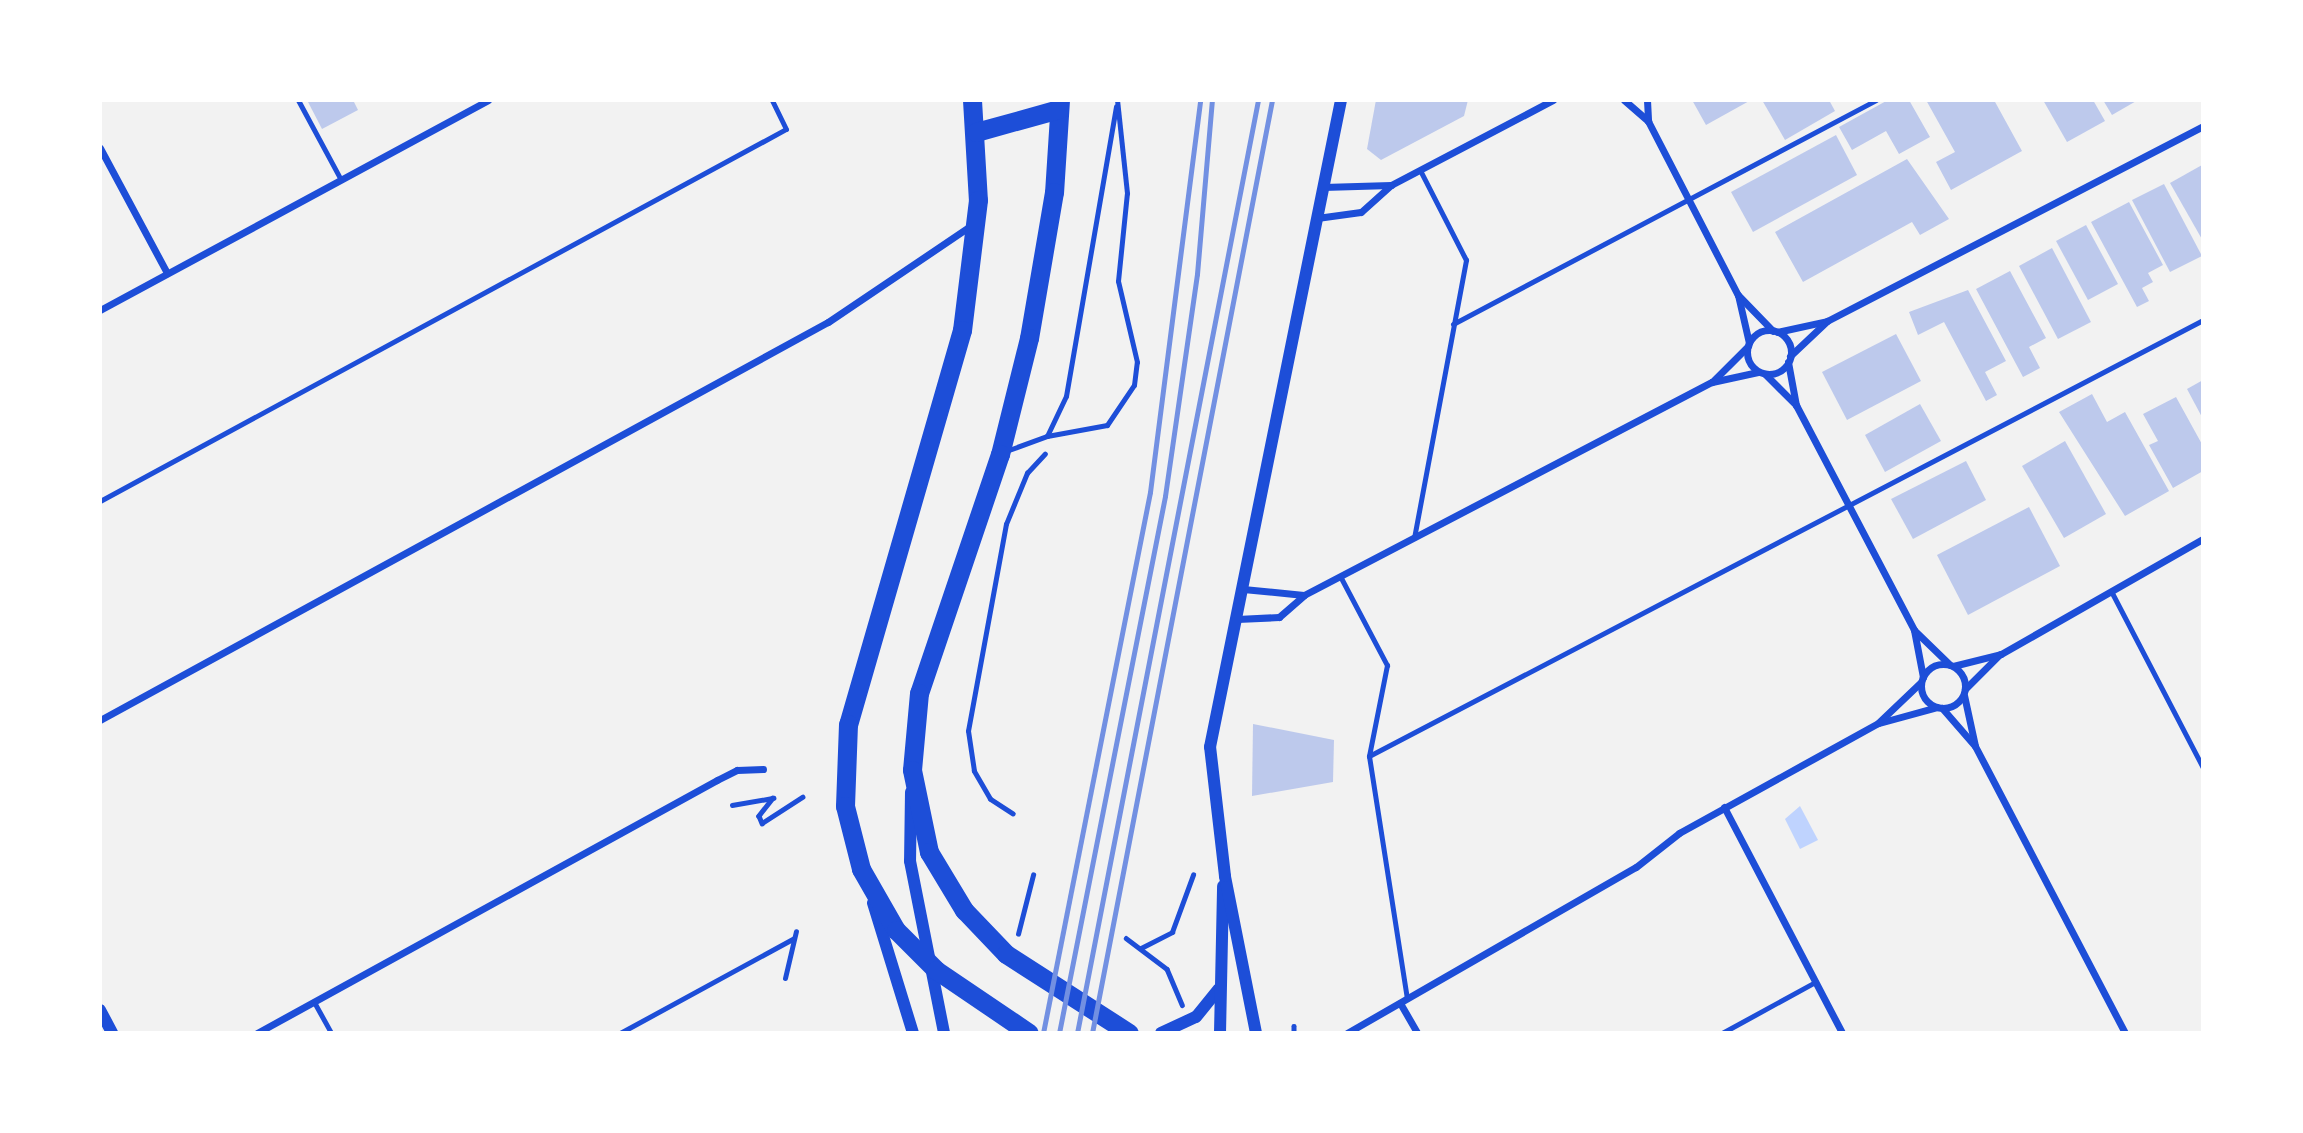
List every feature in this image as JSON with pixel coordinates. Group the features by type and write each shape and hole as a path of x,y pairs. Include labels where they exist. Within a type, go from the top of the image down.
{"highway":[{"path":"972,100 976,132 976,222 948,392 848,724 845,806 862,869 896,930 936,971 1021,1032"},
{"path":"976,132 1059,104 1038,292 1000,453 924,677 912,770 929,852 964,910 1006,954 1129,1033"}],"street":[{"path":"100,310 488,100"},
{"path":"1256,1033 1224,876 1210,747 1341,100"},
{"path":"1316,218 1349,218 1391,186 1553,100"},
{"path":"1624,100 1648,121 1738,295 1749,344 1748,361 1796,405 1914,630 1924,697 1939,708 1975,746 2125,1033"},
{"path":"1647,100 1648,121"},
{"path":"1237,619 1279,617 1304,595 1712,382 1762,373 1789,359 1828,321 2203,126"},
{"path":"100,148 167,273"},
{"path":"1323,187 1391,186"},
{"path":"100,720 828,322 976,222"},
{"path":"1738,295 1775,331 1789,359 1796,405"},
{"path":"1712,382 1749,344 1775,331 1828,321"},
{"path":"1347,1033 1636,867 1724,807 1878,723 1939,708 1964,692 2001,654 2203,539"},
{"path":"1243,589 1304,595"},
{"path":"1914,630 1951,666 1964,692 1975,746"},
{"path":"1878,723 1934,666 1951,666 2001,654"},
{"path":"257,1033 717,780 737,770 763,769"},
{"path":"912,770 910,860 936,971 944,1033"},
{"path":"1724,807 1842,1033"},
{"path":"862,869 913,1033"},
{"path":"1220,1033 1219,989 1224,876"},
{"path":"1161,1033 1192,1020 1219,989"},
{"path":"1404,1001 1417,1033"},
{"path":"100,1010 112,1033"}],"lane":[{"path":"298,100 341,180"},
{"path":"100,501 786,129 772,100"},
{"path":"1048,436 1066,396 1077,348 1117,100"},
{"path":"1000,453 1048,436 1107,425 1134,384 1137,362 1118,290 1127,193 1117,100"},
{"path":"1452,324 1876,100"},
{"path":"1414,538 1465,260 1420,170"},
{"path":"1369,756 2203,320"},
{"path":"1340,576 1387,665 1369,756 1404,1001"},
{"path":"2111,591 2203,768"},
{"path":"785,978 796,931"},
{"path":"621,1033 794,938"},
{"path":"1723,1033 1815,982"},
{"path":"314,1002 331,1033"}],"path":[{"path":"1013,814 990,799 974,771 968,731 1006,524 1027,473 1047,452"},
{"path":"732,805 774,798 759,816 762,823 802,797"},
{"path":"1018,935 1033,875"},
{"path":"1141,948 1172,932 1193,875"},
{"path":"1126,938 1167,969 1183,1008"},
{"path":"1294,1026 1294,1033"}],"water":[{"path":"1800,806 1818,840 1800,849 1785,819"}],"building":[{"path":"307,100 353,100 358,110 322,129"},
{"path":"1376,100 1468,100 1464,116 1381,160 1367,149"},
{"path":"1692,100 1751,100 1706,125"},
{"path":"1762,100 1829,100 1835,111 1785,140"},
{"path":"1888,100 1909,100 1930,137 1899,154 1886,131 1852,150 1839,127"},
{"path":"1926,100 1994,100 2022,151 1951,190 1936,162 1955,152"},
{"path":"2043,100 2093,100 2105,121 2067,142"},
{"path":"2103,100 2138,100 2112,115"},
{"path":"1836,135 1857,175 1753,232 1731,192"},
{"path":"1907,159 1949,219 1920,235 1912,222 1803,282 1775,232"},
{"path":"2202,165 2203,167 2203,241 2170,183"},
{"path":"2164,184 2202,256 2170,272 2132,200"},
{"path":"2129,202 2163,265 2148,273 2153,282 2142,288 2149,301 2137,307 2091,222"},
{"path":"2086,225 2118,284 2088,300 2056,241"},
{"path":"2052,248 2091,322 2058,339 2019,266"},
{"path":"2010,271 2046,338 2029,347 2040,368 2023,377 1976,289"},
{"path":"1968,290 2006,361 1985,372 1997,395 1986,401 1944,322 1918,335 1909,312"},
{"path":"1896,334 1921,381 1847,420 1822,372"},
{"path":"2203,380 2203,419 2187,389"},
{"path":"2092,394 2107,422 2125,412 2169,491 2125,516 2059,412"},
{"path":"2176,397 2203,446 2203,471 2173,488 2149,445 2158,441 2143,414"},
{"path":"1920,404 1941,441 1885,472 1865,435"},
{"path":"2065,441 2106,514 2064,538 2022,466"},
{"path":"1966,461 1986,500 1913,539 1891,499"},
{"path":"2029,507 2060,566 1968,615 1937,555"},
{"path":"1253,724 1334,740 1333,782 1252,796"}],"railway":[{"path":"1043,1033 1150,492 1200,100"},
{"path":"1059,1033 1165,496 1197,274 1212,100"},
{"path":"1077,1033 1258,100"},
{"path":"1092,1033 1272,100"}]}
